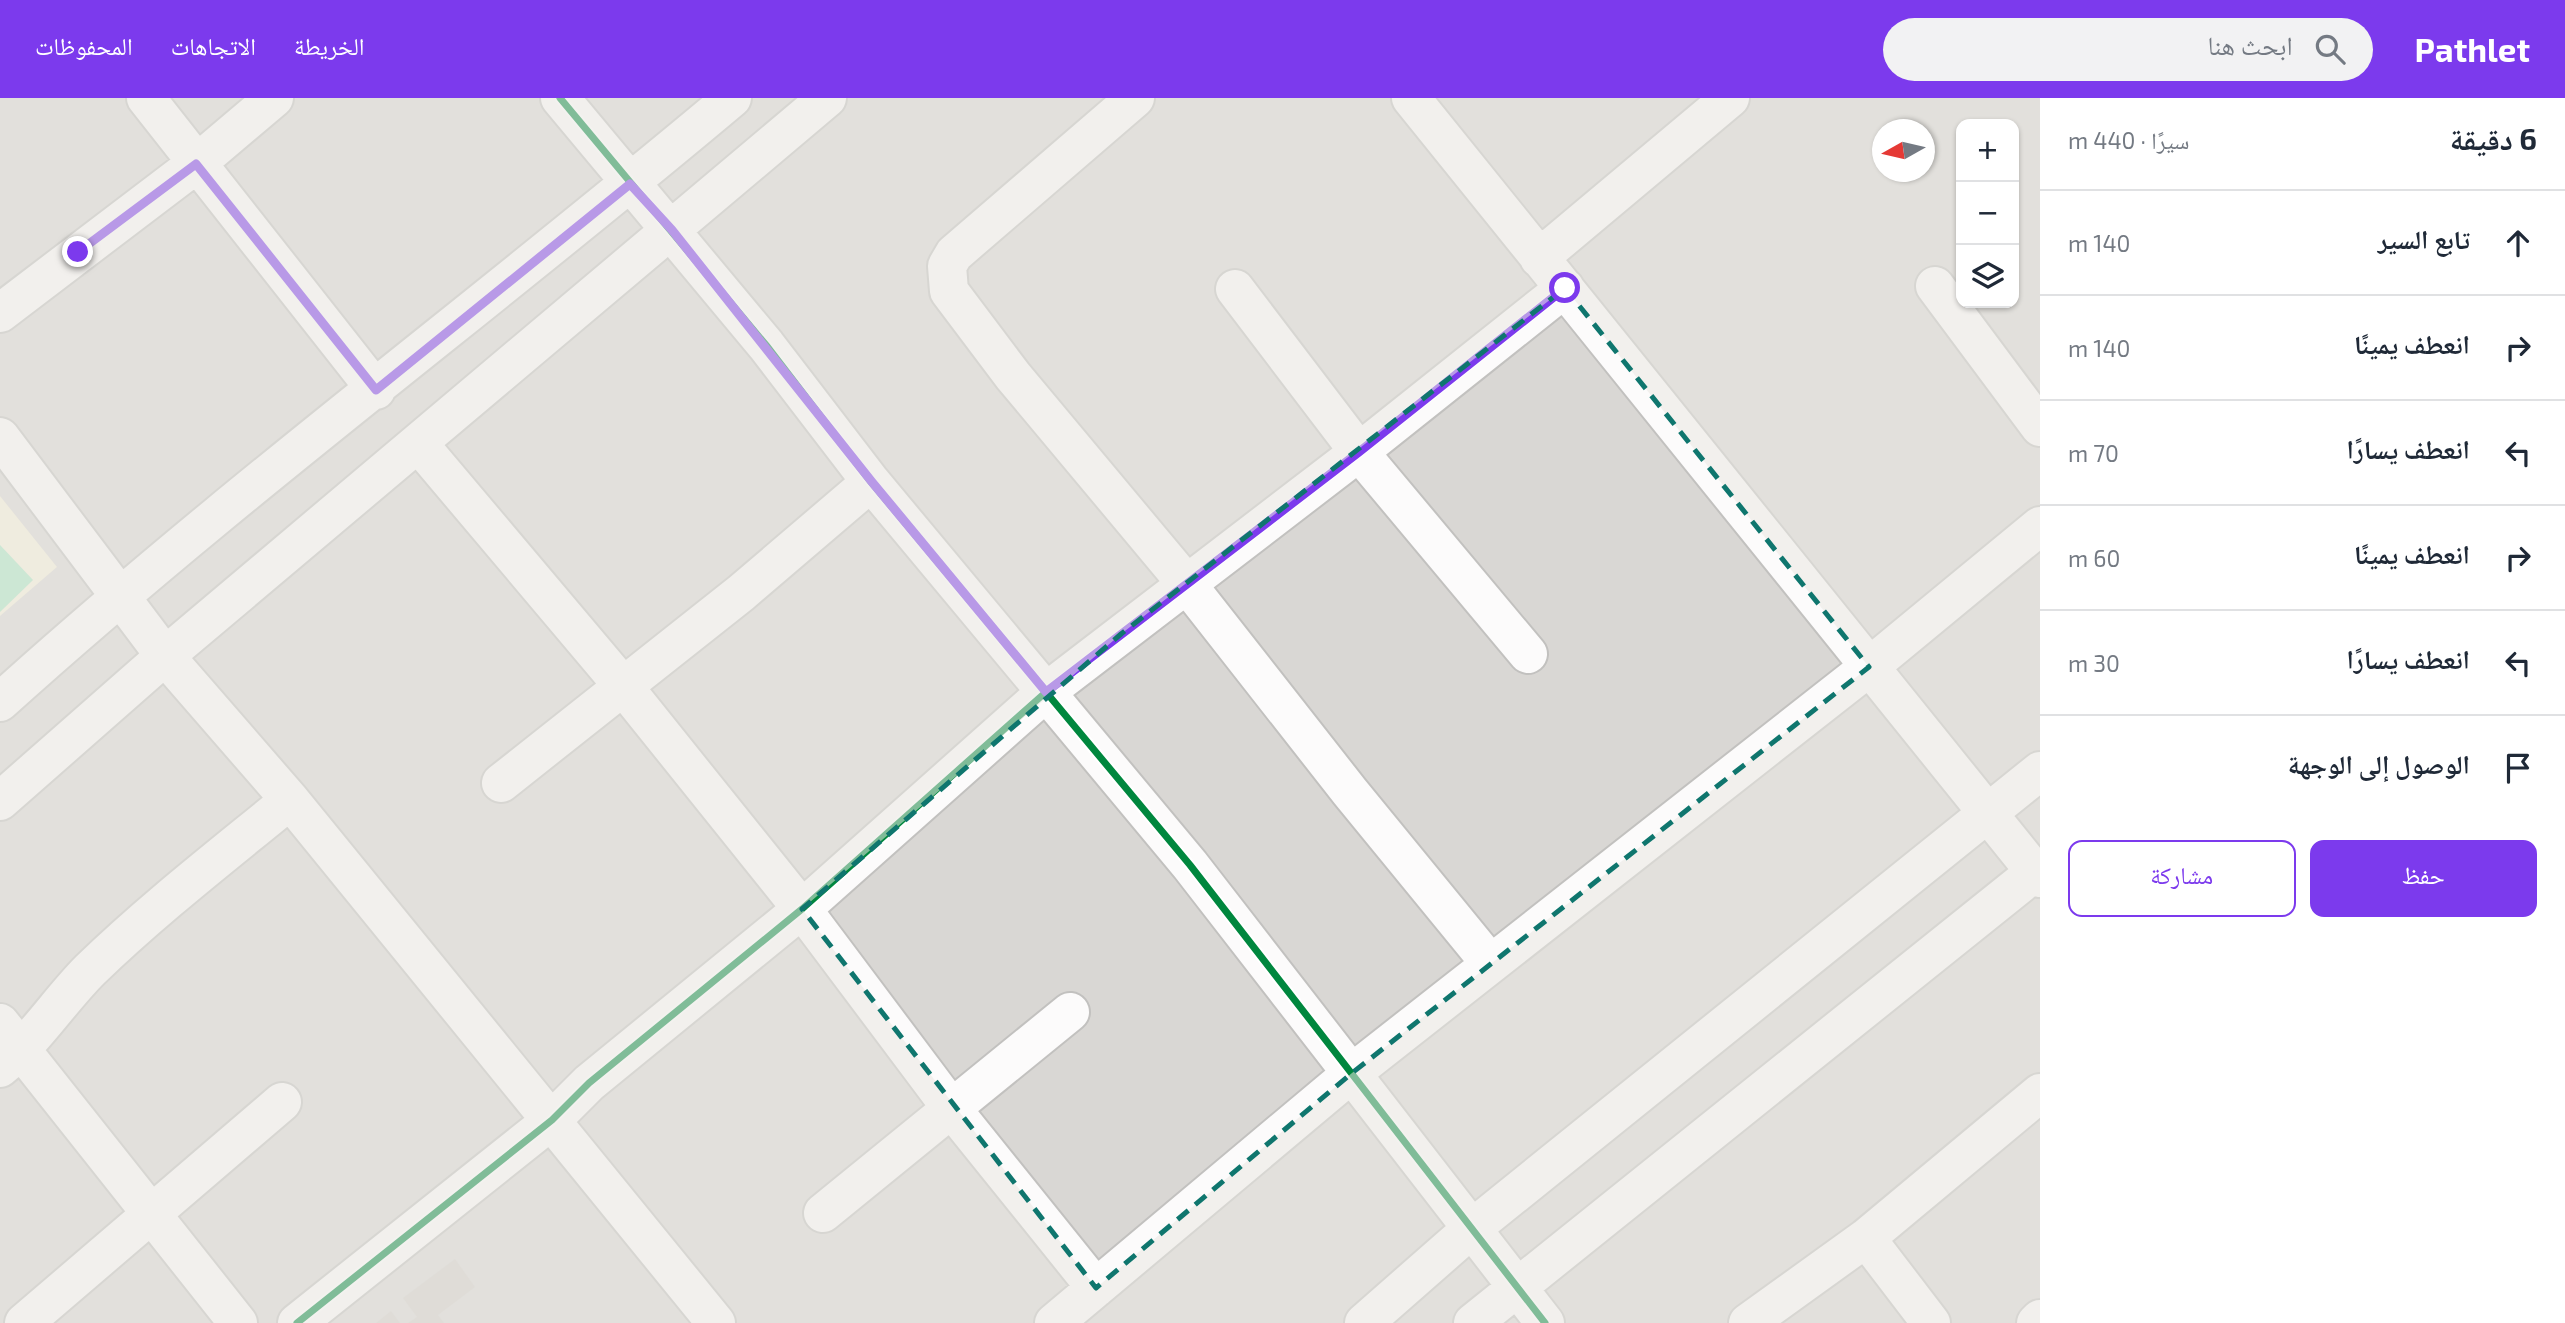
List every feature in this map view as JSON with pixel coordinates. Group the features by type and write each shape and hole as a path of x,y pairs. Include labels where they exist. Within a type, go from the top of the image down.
{"street":[{"path":"146,98 376,390"},
{"path":"0,313 196,164 274,98"},
{"path":"560,98 630,184 672,230 872,482 1190,865 1470,1230 1545,1323"},
{"path":"0,702 118,596 630,184 732,98"},
{"path":"0,801 165,656 827,98"},
{"path":"1135,98 954,254 947,266 946,284 1013,376 1186,583 1350,792 1490,963"},
{"path":"1411,98 1986,814 2038,872 1473,1323"},
{"path":"1539,258 1730,98"},
{"path":"1935,286 2040,427"},
{"path":"297,1323 552,1120 589,1083 802,909 1046,692 1359,452 1565,288"},
{"path":"1236,289 1359,452 1528,654"},
{"path":"0,437 165,656 290,800 716,1323"},
{"path":"418,443 623,686 802,909 952,1109 1096,1288"},
{"path":"501,783 872,482"},
{"path":"1054,1323 1352,1073 1869,667 2040,526"},
{"path":"1364,1323 1470,1230 2040,771"},
{"path":"238,1323 150,1214 7,1047 64,997 133,930 290,800"},
{"path":"823,1213 1070,1012"},
{"path":"1748,1323 1866,1238 2040,1093"},
{"path":"24,1323 282,1102"},
{"path":"1866,1238 1931,1323"},
{"path":"2035,1323 2040,1319"}],"highlighted area":[{"path":"1565,288 1869,667 1352,1073 1096,1288 802,909 1121,634"}],"shaded area":[{"path":"0,98 2040,98 2040,1323 0,1323"},
{"path":"0,496 57,567 0,616"}],"green space":[{"path":"0,545 33,580 0,612"}],"building":[{"path":"455,1259 475,1287 438,1315 444,1323 408,1323 417,1317 403,1298"},
{"path":"391,1311 400,1323 376,1323"}],"cycle path":[{"path":"560,98 766,345 871,482 1190,865 1545,1323"},
{"path":"297,1323 552,1120 589,1083 802,909 1046,692 1359,452 1565,288"}],"route":[{"path":"78,252 196,164 376,390 630,184 672,230 766,345 872,482 1046,692 1359,452 1565,288"}]}
